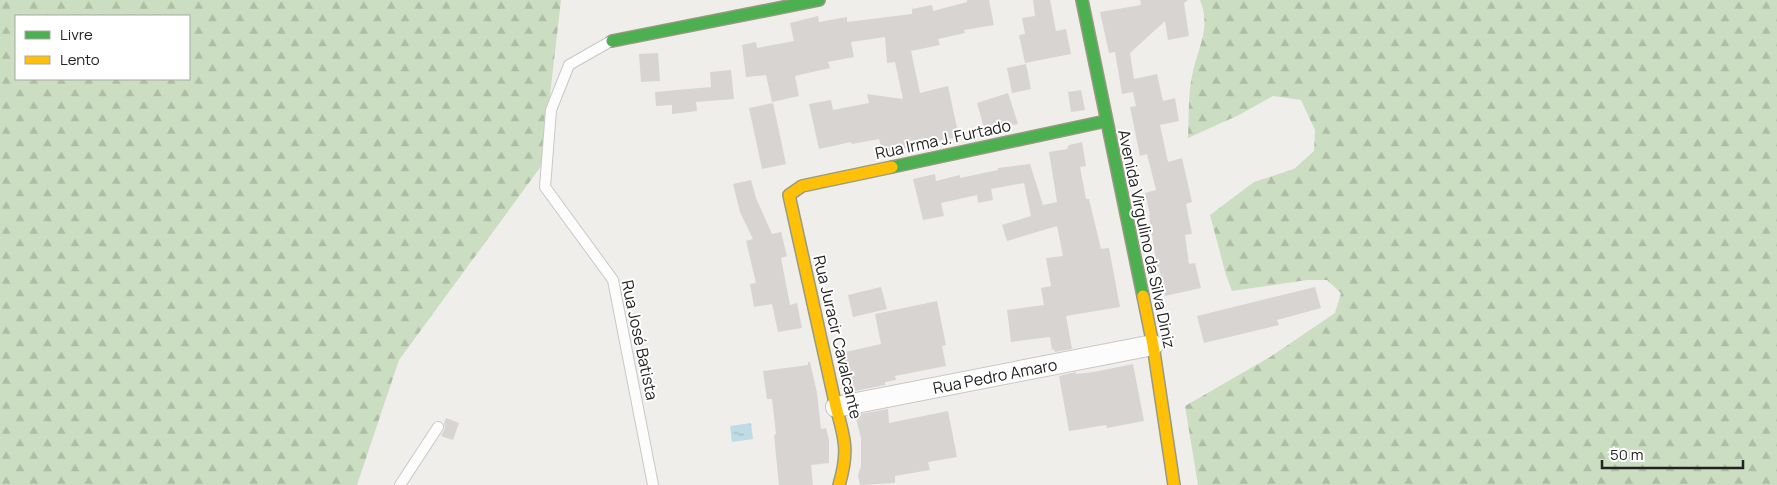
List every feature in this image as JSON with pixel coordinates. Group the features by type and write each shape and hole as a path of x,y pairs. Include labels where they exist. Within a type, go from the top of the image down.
{"street":[{"name":"Rua José Batista","path":"612,41 819,0"},
{"name":"Avenida Virgulino da Silva Diniz","path":"1082,0 1153,345 1174,485"},
{"name":"Rua Irma J. Furtado","path":"789,196 802,186 1106,121"},
{"name":"Rua Juracir Cavalcante","path":"789,196 836,407 845,438 846,466 839,485"},
{"name":"Rua Pedro Amaro","path":"836,407 1153,345"}],"lane":[{"name":"Rua José Batista","path":"612,41 569,65 551,110 545,187 613,280 653,485"},
{"path":"400,485 438,427"}],"green space":[{"path":"0,0 561,0 542,165 399,360 357,485 0,485"},
{"path":"1200,0 1777,0 1777,485 1198,485 1185,406 1270,357 1335,313 1341,293 1327,280 1307,280 1232,291 1210,215 1254,182 1294,169 1314,151 1315,130 1301,100 1273,96 1239,115 1188,138 1191,83 1205,20"}],"water":[{"path":"751,423 753,439 732,442 730,426"}],"building":[{"path":"967,0 989,0 994,25 964,30 965,33 938,39 940,45 911,51 920,93 948,86 959,137 937,141 936,138 906,146 907,148 883,153 879,139 852,144 851,142 819,149 809,104 831,100 833,110 869,103 867,94 903,99 895,62 887,63 885,37 851,42 854,57 828,62 830,68 795,76 799,96 772,102 766,75 746,77 742,45 756,42 757,48 794,41 790,23 818,16 819,22 847,17 847,22 912,14 912,9 932,5 933,11 967,2"},
{"path":"1033,0 1050,0 1056,31 1066,29 1071,54 1025,63 1019,35 1025,34 1022,18 1035,16"},
{"path":"1140,0 1188,0 1184,3 1189,36 1168,40 1165,21 1130,53 1134,79 1157,74 1163,101 1175,98 1179,121 1160,125 1168,162 1182,158 1192,202 1186,204 1192,234 1185,235 1189,264 1195,263 1201,288 1165,296 1159,267 1157,267 1145,193 1156,190 1147,154 1140,156 1130,107 1136,106 1133,92 1122,94 1115,52 1109,53 1100,12 1141,5"},
{"path":"658,53 660,81 641,82 639,54"},
{"path":"1026,64 1031,89 1012,93 1007,68"},
{"path":"731,70 734,99 696,102 697,111 672,114 672,105 656,106 655,92 711,87 710,72"},
{"path":"1081,90 1085,110 1071,112 1068,92"},
{"path":"1008,93 1018,124 985,131 977,103"},
{"path":"773,103 786,164 762,169 749,108"},
{"path":"1082,142 1086,166 1080,167 1086,199 1089,199 1101,249 1109,248 1120,307 1066,316 1072,349 1055,352 1054,349 1052,350 1050,337 1011,342 1007,310 1044,305 1041,288 1051,286 1046,258 1063,256 1057,226 1007,241 1002,225 1031,216 1024,183 991,189 993,200 978,203 977,195 941,203 944,216 923,220 913,179 935,174 936,181 960,175 960,178 998,170 998,168 1030,164 1043,205 1057,202 1049,152 1067,149 1069,145"},
{"path":"751,180 756,198 772,234 781,232 787,256 781,258 790,305 797,303 802,328 778,332 772,304 754,307 750,284 756,283 746,241 753,239 740,212 733,184"},
{"path":"881,287 887,309 853,317 848,295"},
{"path":"1315,287 1321,308 1277,320 1279,325 1204,343 1197,316"},
{"path":"937,301 946,345 942,346 946,366 895,376 896,380 885,382 885,385 850,392 841,353 881,344 875,314"},
{"path":"808,362 810,362 817,393 821,429 826,428 829,440 829,463 811,465 813,485 779,485 772,399 767,399 763,371 808,365"},
{"path":"1133,364 1144,421 1107,428 1106,425 1069,431 1059,376 1076,372 1076,374 1094,372"},
{"path":"888,409 889,423 948,411 957,457 928,462 930,470 895,476 895,483 860,485 858,475 861,466 861,438 855,415"},
{"path":"446,418 459,423 453,440 441,436 445,428"}],"traffic: fast":[{"path":"612,41 819,0"},
{"path":"1082,0 1143,296"},
{"path":"892,167 1106,121"}],"traffic: slow":[{"path":"839,485 845,454 844,437 789,195 802,186 892,167"},
{"path":"1143,296 1153,345 1174,485"}]}
